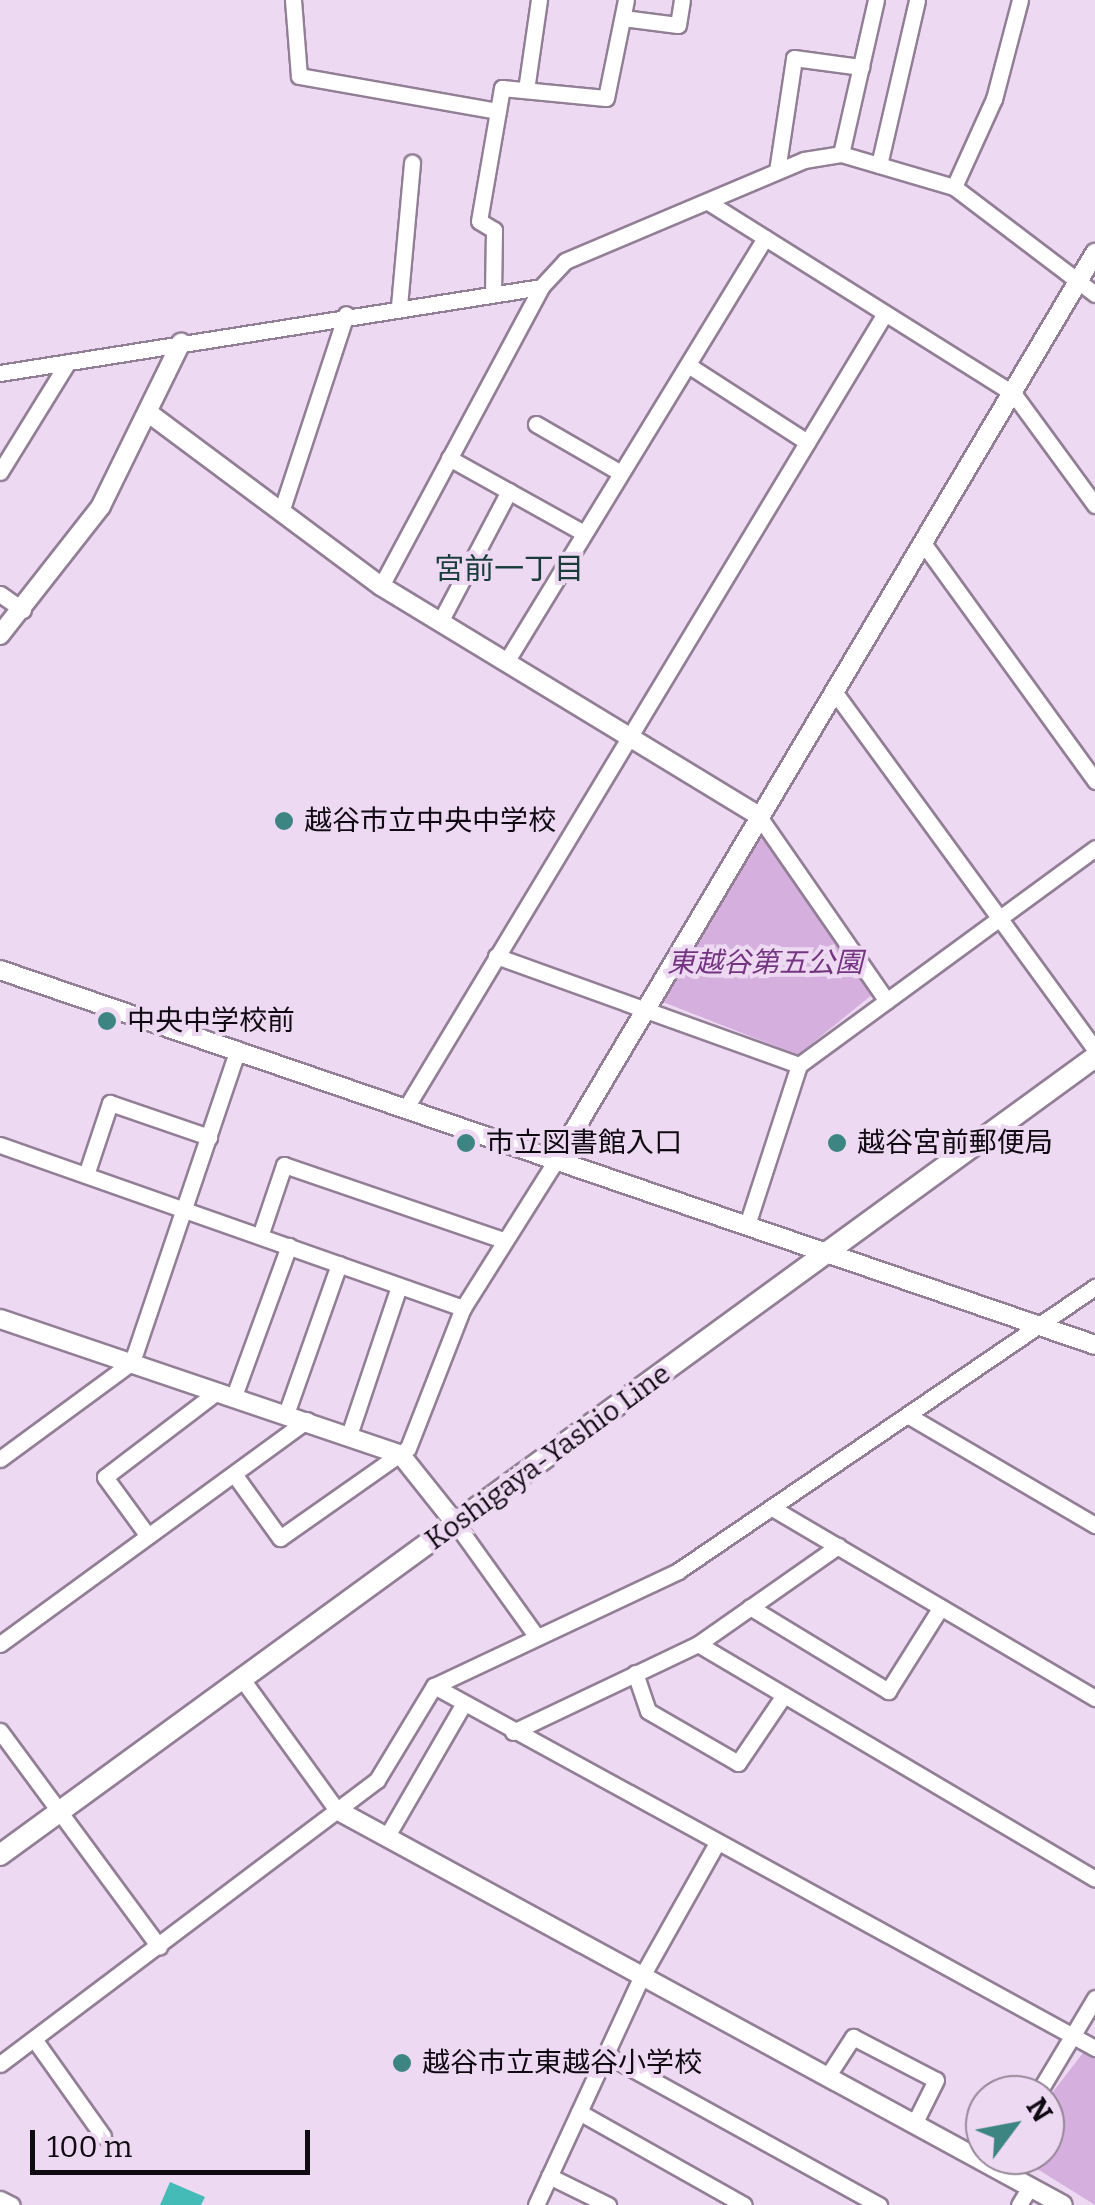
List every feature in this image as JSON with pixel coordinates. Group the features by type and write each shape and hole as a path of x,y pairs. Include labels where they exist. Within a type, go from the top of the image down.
{"main road":[{"name":"Koshigaya-Yashio Line","path":"0,1855 1095,1057"}],"street":[{"path":"293,0 299,76 498,111"},
{"path":"526,90 539,0"},
{"path":"493,294 494,230 479,221 502,88 606,98 626,0"},
{"path":"623,18 678,25 682,0"},
{"path":"841,154 876,0"},
{"path":"879,165 917,0"},
{"path":"954,188 994,99 1020,0"},
{"path":"777,171 794,58 861,67"},
{"path":"380,586 541,287 566,261 777,171 841,154 954,188 1088,288"},
{"path":"399,306 412,163"},
{"path":"708,202 1013,393 1095,505"},
{"path":"506,662 764,238"},
{"path":"234,1474 280,1538 400,1456 463,1308 500,1240 557,1159 758,815 1013,393 1088,288 1095,253"},
{"path":"0,373 346,314 541,287"},
{"path":"282,510 346,314"},
{"path":"406,1106 884,314"},
{"path":"0,635 101,506 150,414 181,343"},
{"path":"0,472 68,362"},
{"path":"688,365 807,442"},
{"path":"150,414 380,586 758,815 887,1000"},
{"path":"536,424 621,473"},
{"path":"449,458 584,533"},
{"path":"440,622 509,492"},
{"path":"922,543 1095,781"},
{"path":"0,594 23,610"},
{"path":"834,690 1095,1049"},
{"path":"746,1225 799,1064 1095,848"},
{"path":"496,956 646,1004 799,1064"},
{"path":"0,970 1095,1345"},
{"path":"0,1459 132,1362 238,1050"},
{"path":"86,1175 110,1102 209,1137"},
{"path":"0,1145 463,1308"},
{"path":"260,1236 284,1164 500,1240"},
{"path":"148,1536 105,1477 226,1394 288,1246"},
{"path":"286,1414 339,1264"},
{"path":"349,1435 399,1286"},
{"path":"0,2064 377,1780 434,1686 678,1571 1095,1287"},
{"path":"0,1319 307,1420 400,1456 456,1524 537,1637"},
{"path":"909,1416 1095,1525"},
{"path":"0,1644 307,1420"},
{"path":"774,1508 1095,1698"},
{"path":"513,1732 698,1644 838,1546"},
{"path":"750,1608 888,1691 941,1607"},
{"path":"698,1644 1095,1879"},
{"path":"635,1673 648,1710 738,1763 784,1695"},
{"path":"242,1679 337,1810 914,2124 965,2147"},
{"path":"434,1686 464,1706 1095,2048"},
{"path":"387,1836 464,1706"},
{"path":"0,1731 159,1947"},
{"path":"536,2205 642,1976 717,1843"},
{"path":"1049,2075 1095,1998"},
{"path":"827,2077 853,2037 936,2080 914,2124"},
{"path":"34,2038 103,2136"},
{"path":"606,2055 880,2205"},
{"path":"579,2112 744,2205"},
{"path":"1015,2175 1063,2205"},
{"path":"549,2176 608,2205"},
{"path":"1019,2205 1030,2187"},
{"path":"0,2199 12,2205"}],"green space":[{"name":"東越谷第五公園","path":"760,828 873,994 798,1055 658,1000"},
{"path":"1083,2053 1095,2059 1095,2205 1047,2175 1065,2175 1065,2076"}],"shaded area":[{"path":"170,2182 205,2197 201,2205 160,2205"}],"place":[{"name":"越谷市立中央中学校","path":"284,821"},
{"name":"中央中学校前","path":"107,1021"},
{"name":"市立図書館入口","path":"466,1143"},
{"name":"越谷宮前郵便局","path":"837,1143"},
{"name":"越谷市立東越谷小学校","path":"402,2063"}],"district":[{"name":"宮前一丁目","path":"509,569"}]}
